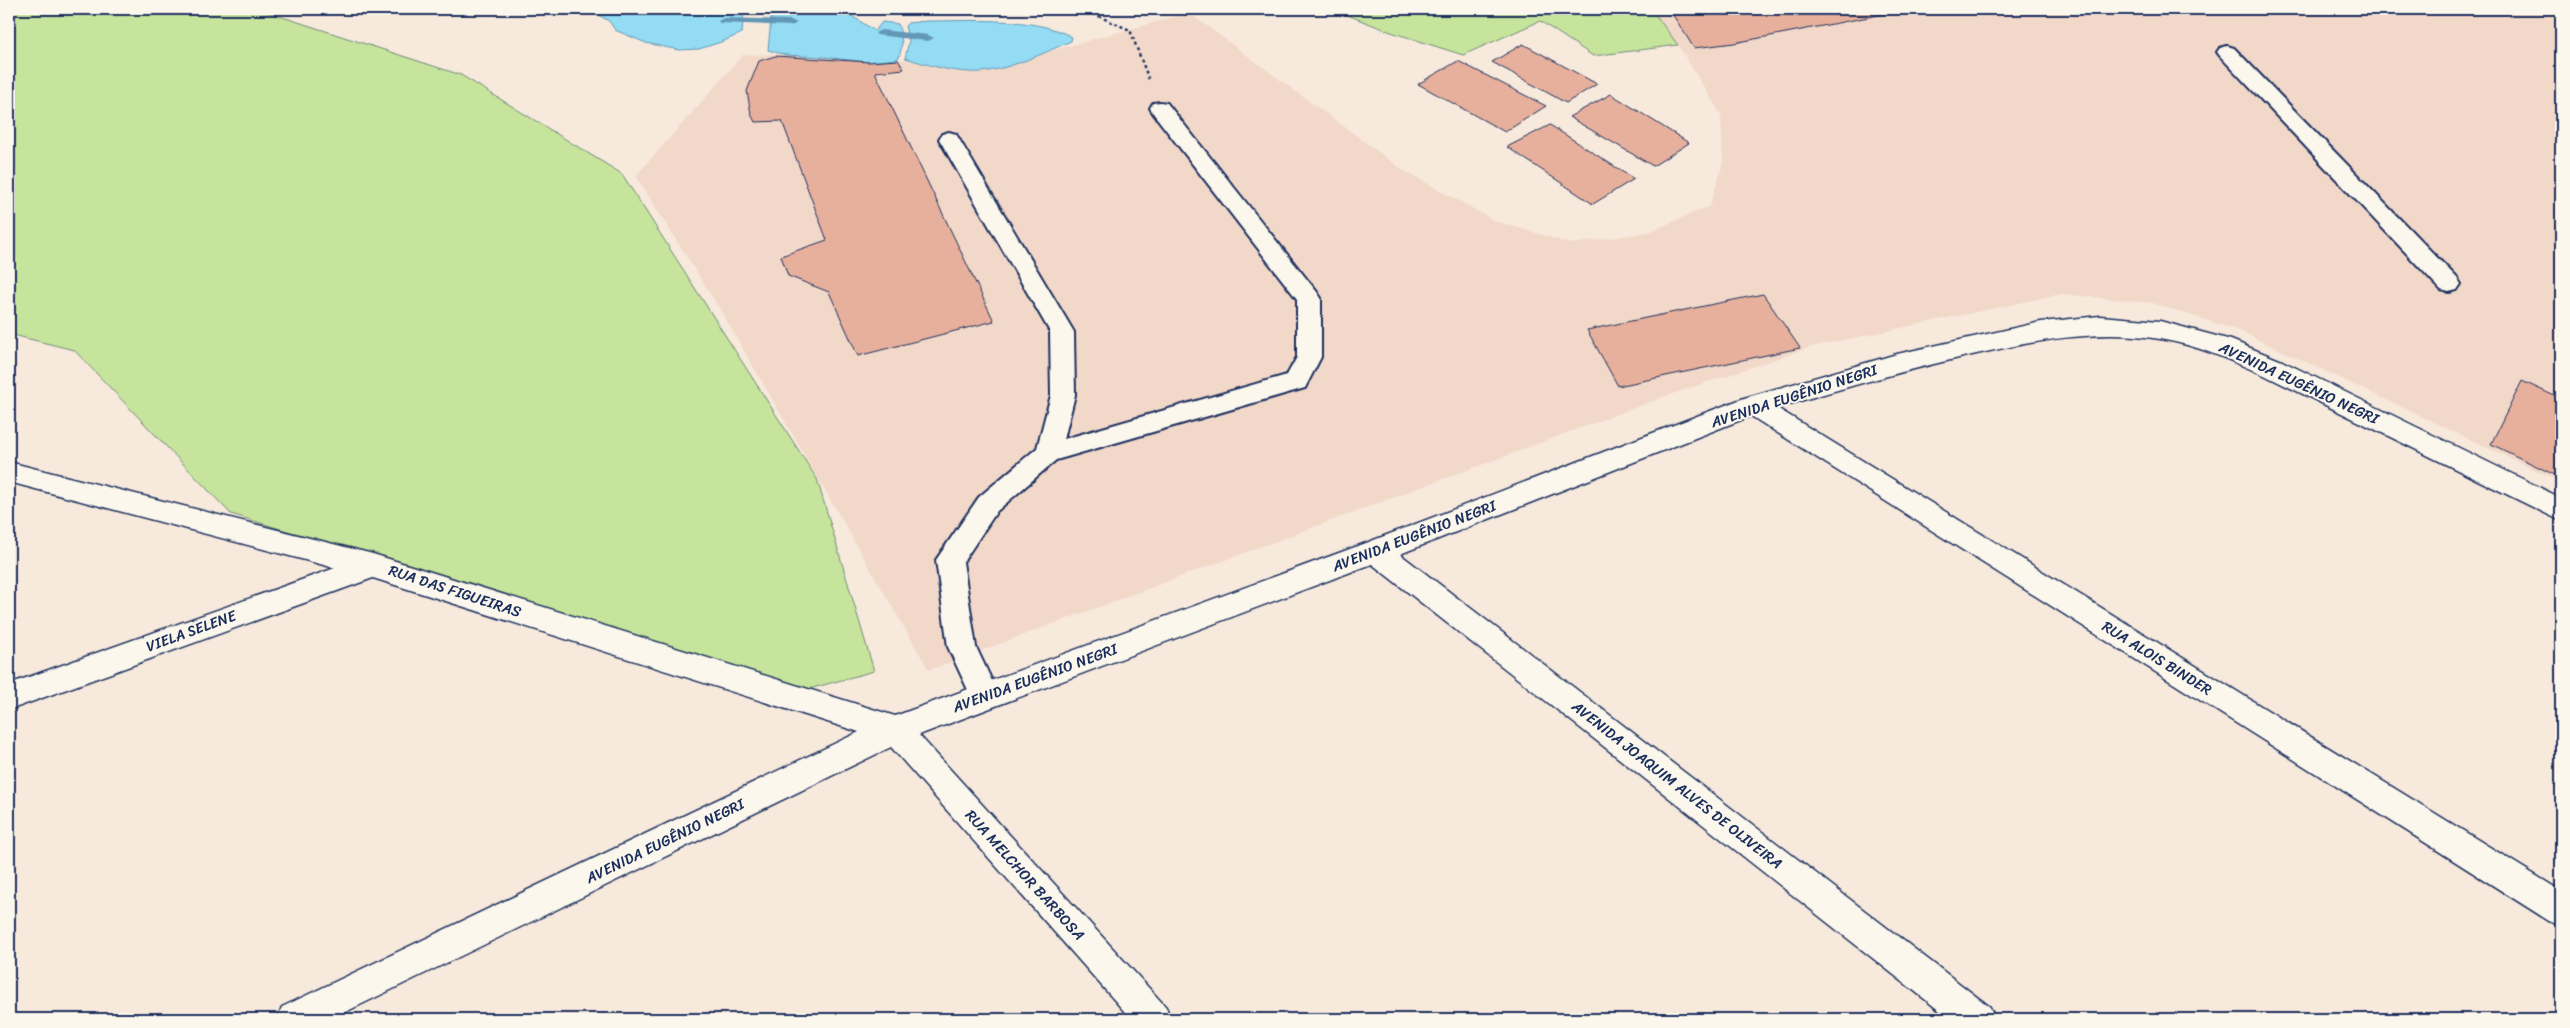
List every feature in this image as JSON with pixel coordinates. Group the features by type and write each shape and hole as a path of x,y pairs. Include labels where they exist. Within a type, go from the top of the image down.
{"street":[{"name":"AVENIDA EUGÊNIO NEGRI","path":"294,1019 895,730 1376,551 1753,405 1897,363 2041,331 2100,325 2160,330 2222,346 2274,368 2561,510"},
{"name":"RUA ALOIS BINDER","path":"1753,405 2561,910"},
{"name":"RUA DAS FIGUEIRAS","path":"9,472 373,566 895,730"},
{"name":"AVENIDA JOAQUIM ALVES DE OLIVEIRA","path":"1376,551 1978,1019"},
{"name":"VIELA SELENE","path":"9,697 373,566"},
{"name":"RUA MELCHOR BARBOSA","path":"895,730 1154,1019"}],"lane":[{"path":"2227,52 2449,284"},
{"path":"985,696 962,648 949,560 988,504 1048,453 1296,382 1309,357 1309,298 1160,108"},
{"path":"949,139 1062,332 1063,395 1048,453"}],"path":[{"path":"1082,9 1130,30 1160,108"}],"shaded area":[{"path":"1651,9 2561,9 2561,482 2240,331 2152,303 2061,294 1811,347 1669,395 929,670 721,311 636,176 743,55 816,53 905,60 975,72 1189,13 1403,170 1495,221 1572,244 1649,232 1710,206 1723,163 1721,115 1678,45"}],"green space":[{"path":"9,9 258,9 461,75 622,174 817,479 874,671 791,694 598,625 231,514 74,350 9,334"},
{"path":"1332,9 1651,9 1678,45 1593,56 1540,21 1463,55 1391,32"}],"water":[{"path":"588,9 744,9 742,33 699,49 679,50 646,43 615,30 609,21"},
{"path":"772,9 841,9 875,31 882,22 898,24 902,41 900,54 898,59 867,62 786,55 768,50"},
{"path":"927,21 1001,21 1021,23 1057,30 1072,37 1071,41 1007,67 981,72 961,71 937,67 905,58 909,41 905,26 908,23"}],"building":[{"path":"1669,9 1910,9 1734,43 1694,48"},
{"path":"1523,44 1597,84 1566,103 1492,62"},
{"path":"775,56 869,62 898,60 904,69 875,72 994,321 858,356 829,292 788,276 781,256 827,240 782,121 755,122 751,114 747,91 759,61"},
{"path":"1458,61 1546,106 1505,132 1418,84"},
{"path":"1611,94 1689,143 1653,166 1569,117"},
{"path":"1550,125 1634,179 1593,204 1507,147"},
{"path":"1763,294 1800,348 1618,386 1587,330"},
{"path":"2522,381 2561,399 2561,478 2491,444"}],"waterway":[{"path":"724,21 791,23"},
{"path":"881,33 928,38"}]}
